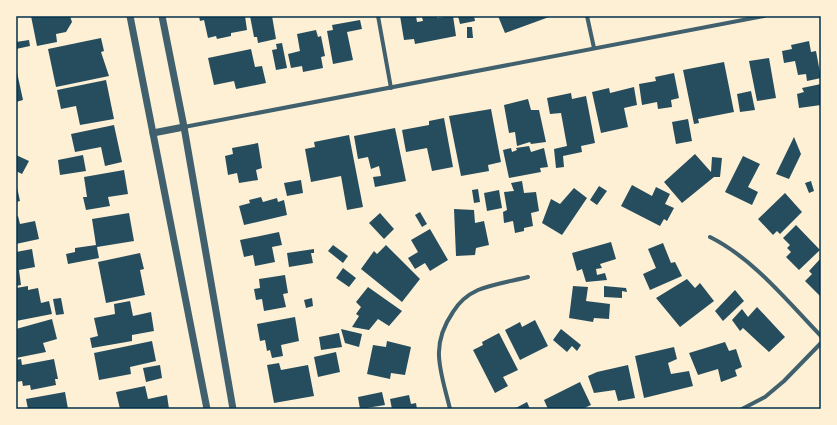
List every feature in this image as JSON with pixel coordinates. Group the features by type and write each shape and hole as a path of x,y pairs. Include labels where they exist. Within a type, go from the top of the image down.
{"street":[{"path":"130,16 206,409"},
{"path":"162,16 184,127 233,409"},
{"path":"378,16 391,88"},
{"path":"587,16 594,48"},
{"path":"153,133 764,16"},
{"path":"710,237 743,257 821,336"},
{"path":"450,409 439,360 439,339 445,324 464,298 478,290 528,277"},
{"path":"742,409 765,397 784,381 821,343"}],"building":[{"path":"31,16 70,16 72,22 66,32 56,34 57,42 37,46"},
{"path":"199,16 245,16 247,30 231,33 231,36 217,39 216,36 208,38 204,20 200,21"},
{"path":"250,16 272,16 276,39 258,43 257,37 254,37"},
{"path":"400,16 416,16 417,22 423,21 422,17 437,16 437,18 453,16 456,36 415,44 414,39 404,40"},
{"path":"458,16 474,16 475,21 460,24"},
{"path":"498,16 549,16 549,17 505,33"},
{"path":"360,20 362,29 347,32 353,60 333,64 327,31 333,30 332,25"},
{"path":"467,27 472,27 473,38 467,38"},
{"path":"316,30 318,37 321,36 325,56 321,57 323,68 303,72 302,66 291,68 288,54 300,51 297,34"},
{"path":"101,38 104,51 101,52 109,76 56,87 48,49"},
{"path":"29,40 30,46 16,49 16,42"},
{"path":"809,41 811,52 816,51 821,78 807,81 806,74 798,75 795,61 784,63 782,51 792,49 791,45"},
{"path":"282,43 287,68 276,70 272,50 277,49 276,44"},
{"path":"251,49 255,67 262,66 266,83 236,89 234,81 214,85 208,58"},
{"path":"769,58 776,98 757,101 749,61"},
{"path":"724,62 734,112 698,119 699,123 694,124 683,70"},
{"path":"16,68 23,100 16,102"},
{"path":"674,73 679,98 671,100 672,107 658,109 657,102 642,105 639,84 656,81 655,77"},
{"path":"106,80 114,119 80,125 76,106 61,109 57,90"},
{"path":"821,84 821,105 799,108 797,94 804,92 802,88"},
{"path":"634,87 637,105 624,108 628,127 601,133 592,92 609,88 610,93"},
{"path":"751,91 755,110 740,112 737,94"},
{"path":"571,93 572,99 586,96 595,143 581,146 582,152 563,156 564,167 556,168 554,149 567,146 561,113 550,114 547,98"},
{"path":"528,99 531,110 539,110 546,142 531,144 530,142 517,146 515,132 509,133 504,105"},
{"path":"491,109 501,162 488,165 489,171 461,176 449,116"},
{"path":"444,118 453,167 432,171 427,148 406,152 402,130 429,125 429,121"},
{"path":"688,119 692,141 676,144 672,122"},
{"path":"114,125 122,162 105,166 101,147 75,152 71,134"},
{"path":"395,128 406,181 375,187 373,177 381,176 379,166 371,169 368,157 358,159 354,136"},
{"path":"349,135 363,207 347,210 341,176 311,182 305,149 315,147 314,142"},
{"path":"794,137 801,154 789,179 776,174"},
{"path":"258,143 262,168 256,170 258,180 239,183 237,173 228,175 225,156 233,154 232,148"},
{"path":"529,146 531,152 544,148 548,167 540,168 541,172 509,178 503,150 511,148 512,152 517,150 516,148"},
{"path":"695,154 711,172 712,157 722,158 720,177 714,177 682,203 664,182"},
{"path":"16,155 29,161 22,174 16,171"},
{"path":"83,155 86,171 60,175 58,160"},
{"path":"743,156 760,164 748,187 758,192 752,205 725,192"},
{"path":"124,170 128,194 108,197 110,206 86,210 83,197 87,197 84,177"},
{"path":"301,180 303,193 287,196 284,183"},
{"path":"522,181 524,193 536,192 539,211 531,213 533,226 524,228 524,231 515,233 513,221 504,223 503,212 507,210 504,192 514,191 511,183"},
{"path":"811,181 814,191 809,193 805,183"},
{"path":"16,183 20,201 16,202"},
{"path":"632,185 652,196 656,187 670,194 665,204 674,208 667,221 664,219 660,226 621,206"},
{"path":"599,186 607,191 597,205 590,200"},
{"path":"574,188 587,198 562,235 542,223 551,199 560,204"},
{"path":"478,189 480,202 474,203 472,190"},
{"path":"499,190 502,208 487,211 484,193"},
{"path":"785,193 802,212 780,234 777,231 773,235 758,219"},
{"path":"261,197 263,202 277,198 278,202 284,200 287,215 244,225 239,206 250,203 249,200"},
{"path":"454,209 474,210 475,223 484,221 489,245 476,248 475,255 456,256"},
{"path":"420,212 427,224 422,227 415,215"},
{"path":"129,213 134,241 97,247 99,258 68,264 66,254 75,252 75,248 96,245 92,219"},
{"path":"380,213 394,229 384,239 369,223"},
{"path":"18,216 20,224 35,221 39,239 16,244 16,217"},
{"path":"796,225 820,250 799,270 786,257 791,252 787,248 790,245 783,238"},
{"path":"430,229 448,260 430,271 425,263 415,269 408,258 418,252 411,240"},
{"path":"279,232 282,245 272,247 275,262 255,266 253,255 244,257 240,240"},
{"path":"611,242 616,259 600,264 602,268 596,269 597,275 605,273 607,280 586,282 582,269 577,271 572,253"},
{"path":"663,243 671,263 675,262 682,276 650,290 643,274 656,268 648,249"},
{"path":"333,245 348,256 343,263 328,251"},
{"path":"386,245 420,279 402,302 361,269 374,251 377,254"},
{"path":"32,249 35,267 19,270 21,285 16,286 16,252"},
{"path":"314,249 314,253 311,253 313,263 289,267 287,253"},
{"path":"140,253 144,269 140,270 145,295 106,303 98,262"},
{"path":"821,258 821,297 805,281 812,274 809,271"},
{"path":"343,268 356,278 349,287 336,278"},
{"path":"285,275 288,293 283,294 286,307 264,311 262,299 256,300 254,289 260,288 259,279"},
{"path":"687,279 695,288 700,283 714,301 680,327 656,298"},
{"path":"28,286 28,290 38,288 41,303 49,301 52,314 16,321 16,288"},
{"path":"573,286 588,287 586,301 610,304 609,319 594,318 593,322 569,318"},
{"path":"604,286 626,288 627,292 622,291 622,298 604,297"},
{"path":"368,287 402,311 389,326 378,319 369,330 352,327 359,316 356,314 361,307 356,302"},
{"path":"735,290 744,301 723,321 715,311"},
{"path":"61,298 64,314 56,315 53,299"},
{"path":"312,298 313,306 306,308 304,300"},
{"path":"130,301 133,316 151,312 154,331 132,335 132,341 92,348 90,338 98,336 94,318 115,314 114,304"},
{"path":"757,307 785,337 769,352 743,328 740,331 732,320 742,309 748,317"},
{"path":"295,317 299,341 281,345 283,356 272,358 270,350 267,351 265,340 260,341 257,324"},
{"path":"52,319 57,339 43,343 46,352 16,358 16,329"},
{"path":"535,320 548,346 520,360 505,330 520,322 522,327"},
{"path":"341,329 362,334 359,347 345,343"},
{"path":"561,329 581,345 577,351 572,346 567,352 553,340"},
{"path":"339,333 342,347 321,350 319,337"},
{"path":"499,333 518,370 503,377 508,386 495,393 473,350 483,345 482,342"},
{"path":"152,341 156,361 130,367 131,374 99,380 94,353"},
{"path":"387,341 411,347 405,375 391,373 390,379 367,374 373,345 386,347"},
{"path":"725,342 729,351 736,349 742,367 735,370 737,376 721,382 718,369 698,375 689,353"},
{"path":"674,347 677,359 668,363 671,374 689,371 693,386 644,398 635,356"},
{"path":"336,352 340,372 318,377 314,357"},
{"path":"21,359 22,365 54,359 58,379 55,379 56,385 31,390 30,385 23,386 22,381 16,382 16,360"},
{"path":"279,363 281,370 308,365 314,396 274,403 267,365"},
{"path":"160,365 162,378 146,382 143,368"},
{"path":"628,365 635,398 618,401 615,390 594,393 588,376 597,372"},
{"path":"580,382 591,405 582,409 548,409 544,400"},
{"path":"145,386 148,399 167,395 169,409 120,409 116,392"},
{"path":"65,392 68,409 28,409 26,399"},
{"path":"382,392 385,405 360,409 358,397"},
{"path":"409,395 411,404 416,403 417,409 392,409 390,399"},
{"path":"527,402 530,409 514,409"}]}
